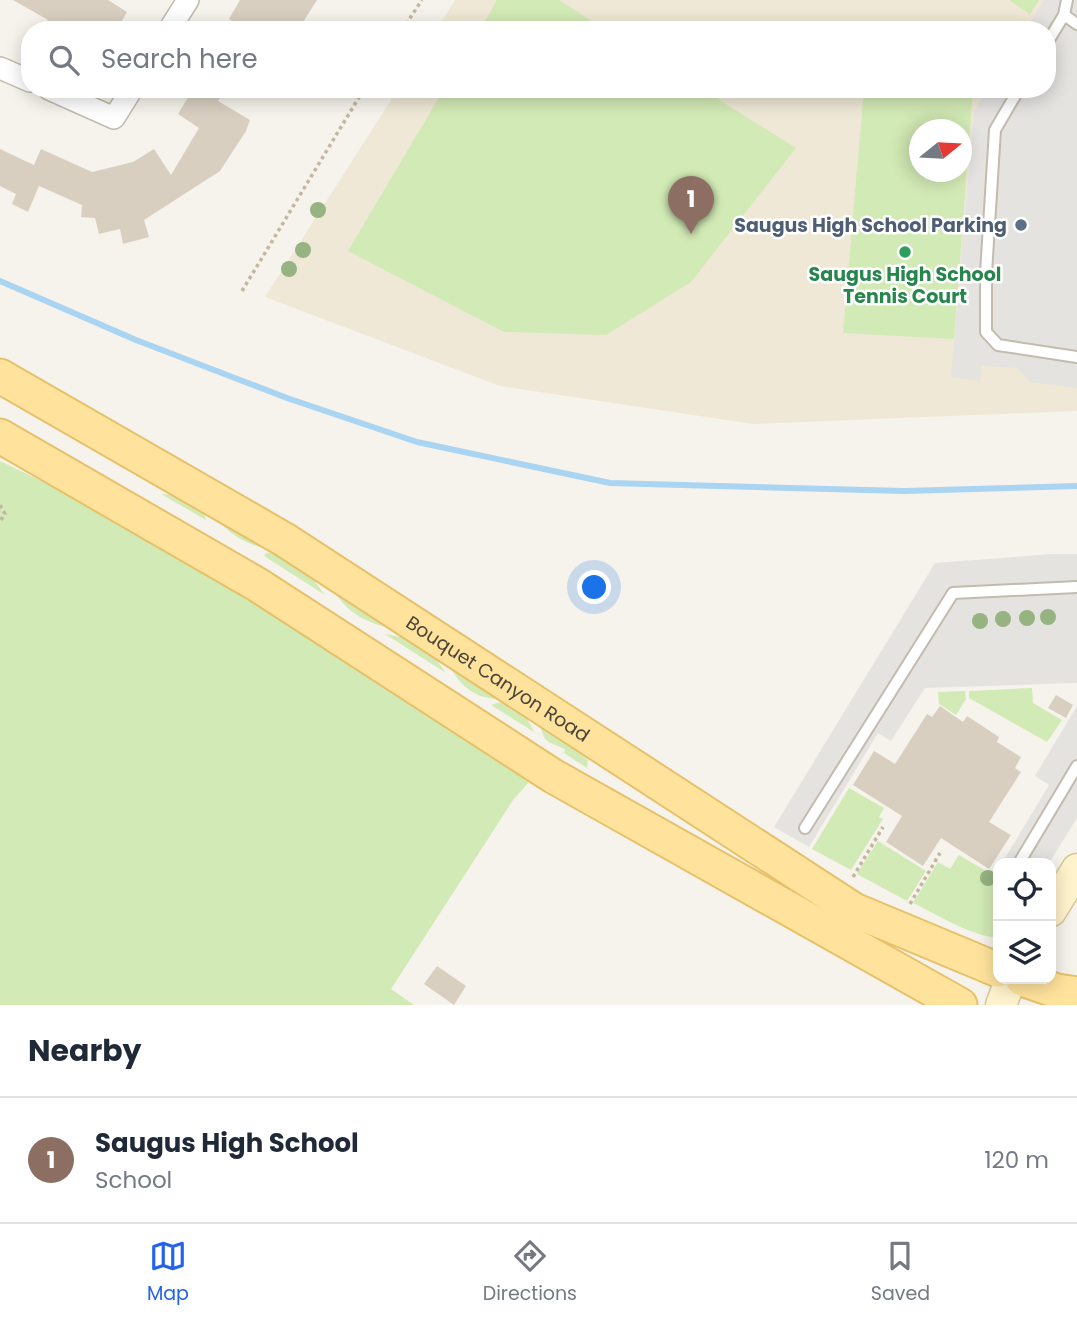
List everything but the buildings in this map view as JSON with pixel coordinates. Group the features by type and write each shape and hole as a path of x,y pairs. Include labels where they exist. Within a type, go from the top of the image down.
{"main road":[{"name":"Bouquet Canyon Road","path":"0,376 285,540 854,910 993,968"},
{"path":"0,436 258,584 553,776 960,1005"},
{"path":"1037,984 1077,994"}],"street":[{"path":"175,21 188,0"},
{"path":"0,68 21,77"},
{"path":"69,98 114,118 126,98"},
{"path":"1056,903 1077,869"},
{"path":"1001,1005 1009,984"}],"lane":[{"path":"1056,28 1064,15 1067,0"},
{"path":"1064,15 1077,24"},
{"path":"1014,98 995,130 986,273 986,332 998,345 1077,357"},
{"path":"805,828 953,593 1077,587"},
{"path":"1022,858 1077,766"}],"path":[{"path":"408,21 422,0"},
{"path":"242,291 359,98"},
{"path":"0,505 5,513 0,521"},
{"path":"853,877 883,827"},
{"path":"898,900 910,906 940,853"}],"shaded area":[{"path":"455,0 1077,0 1077,411 753,424 500,386 265,297 392,98 1056,98 1056,21 442,21"},
{"name":"Saugus High School Parking","path":"1044,0 1077,0 1077,388 1030,382 1017,368 982,366 980,381 951,377 968,182 972,182 974,111 982,98 1056,98 1056,21 1031,21"},
{"path":"1077,554 1077,683 925,688 891,741 878,733 809,847 774,827 935,563"},
{"path":"1077,706 1077,818 1052,858 1005,858 1049,785 1035,776"}],"green space":[{"path":"497,0 559,0 592,21 485,21"},
{"path":"1009,0 1039,0 1030,14"},
{"path":"439,98 716,98 796,148 691,282 606,335 504,332 348,251"},
{"name":"Saugus High School Tennis Court","path":"863,98 972,98 971,119 909,119 909,182 966,182 954,339 843,333"},
{"path":"0,461 66,493 188,560 529,782 513,800 391,989 414,1005 0,1005"},
{"path":"161,494 175,495 203,510 206,520"},
{"path":"211,511 273,549 238,538"},
{"path":"276,552 281,558 306,570 325,595 264,556 266,553"},
{"path":"333,588 396,629 368,621 351,611"},
{"path":"385,634 421,645 446,673"},
{"path":"450,665 499,699 475,694 469,690 458,679"},
{"path":"1032,688 1033,703 1062,720 1047,742 969,698 969,691"},
{"path":"965,691 966,699 956,715 939,704 938,692"},
{"path":"501,702 523,711 534,732 491,705"},
{"path":"544,726 588,760 587,768 564,753 565,749 546,740 541,727"},
{"path":"849,788 884,808 879,817 883,819 851,870 812,849"},
{"path":"878,841 926,871 907,901 857,874"},
{"path":"959,855 993,875 993,937 965,929 913,903 938,862 950,869"}],"waterway":[{"path":"0,281 136,340 287,398 417,442 610,483 904,491 1077,486"}],"place":[{"name":"Saugus High School Parking","path":"1021,225"},
{"name":"Saugus High School","path":"691,234"},
{"name":"Saugus High School Tennis Court","path":"905,252"}]}
